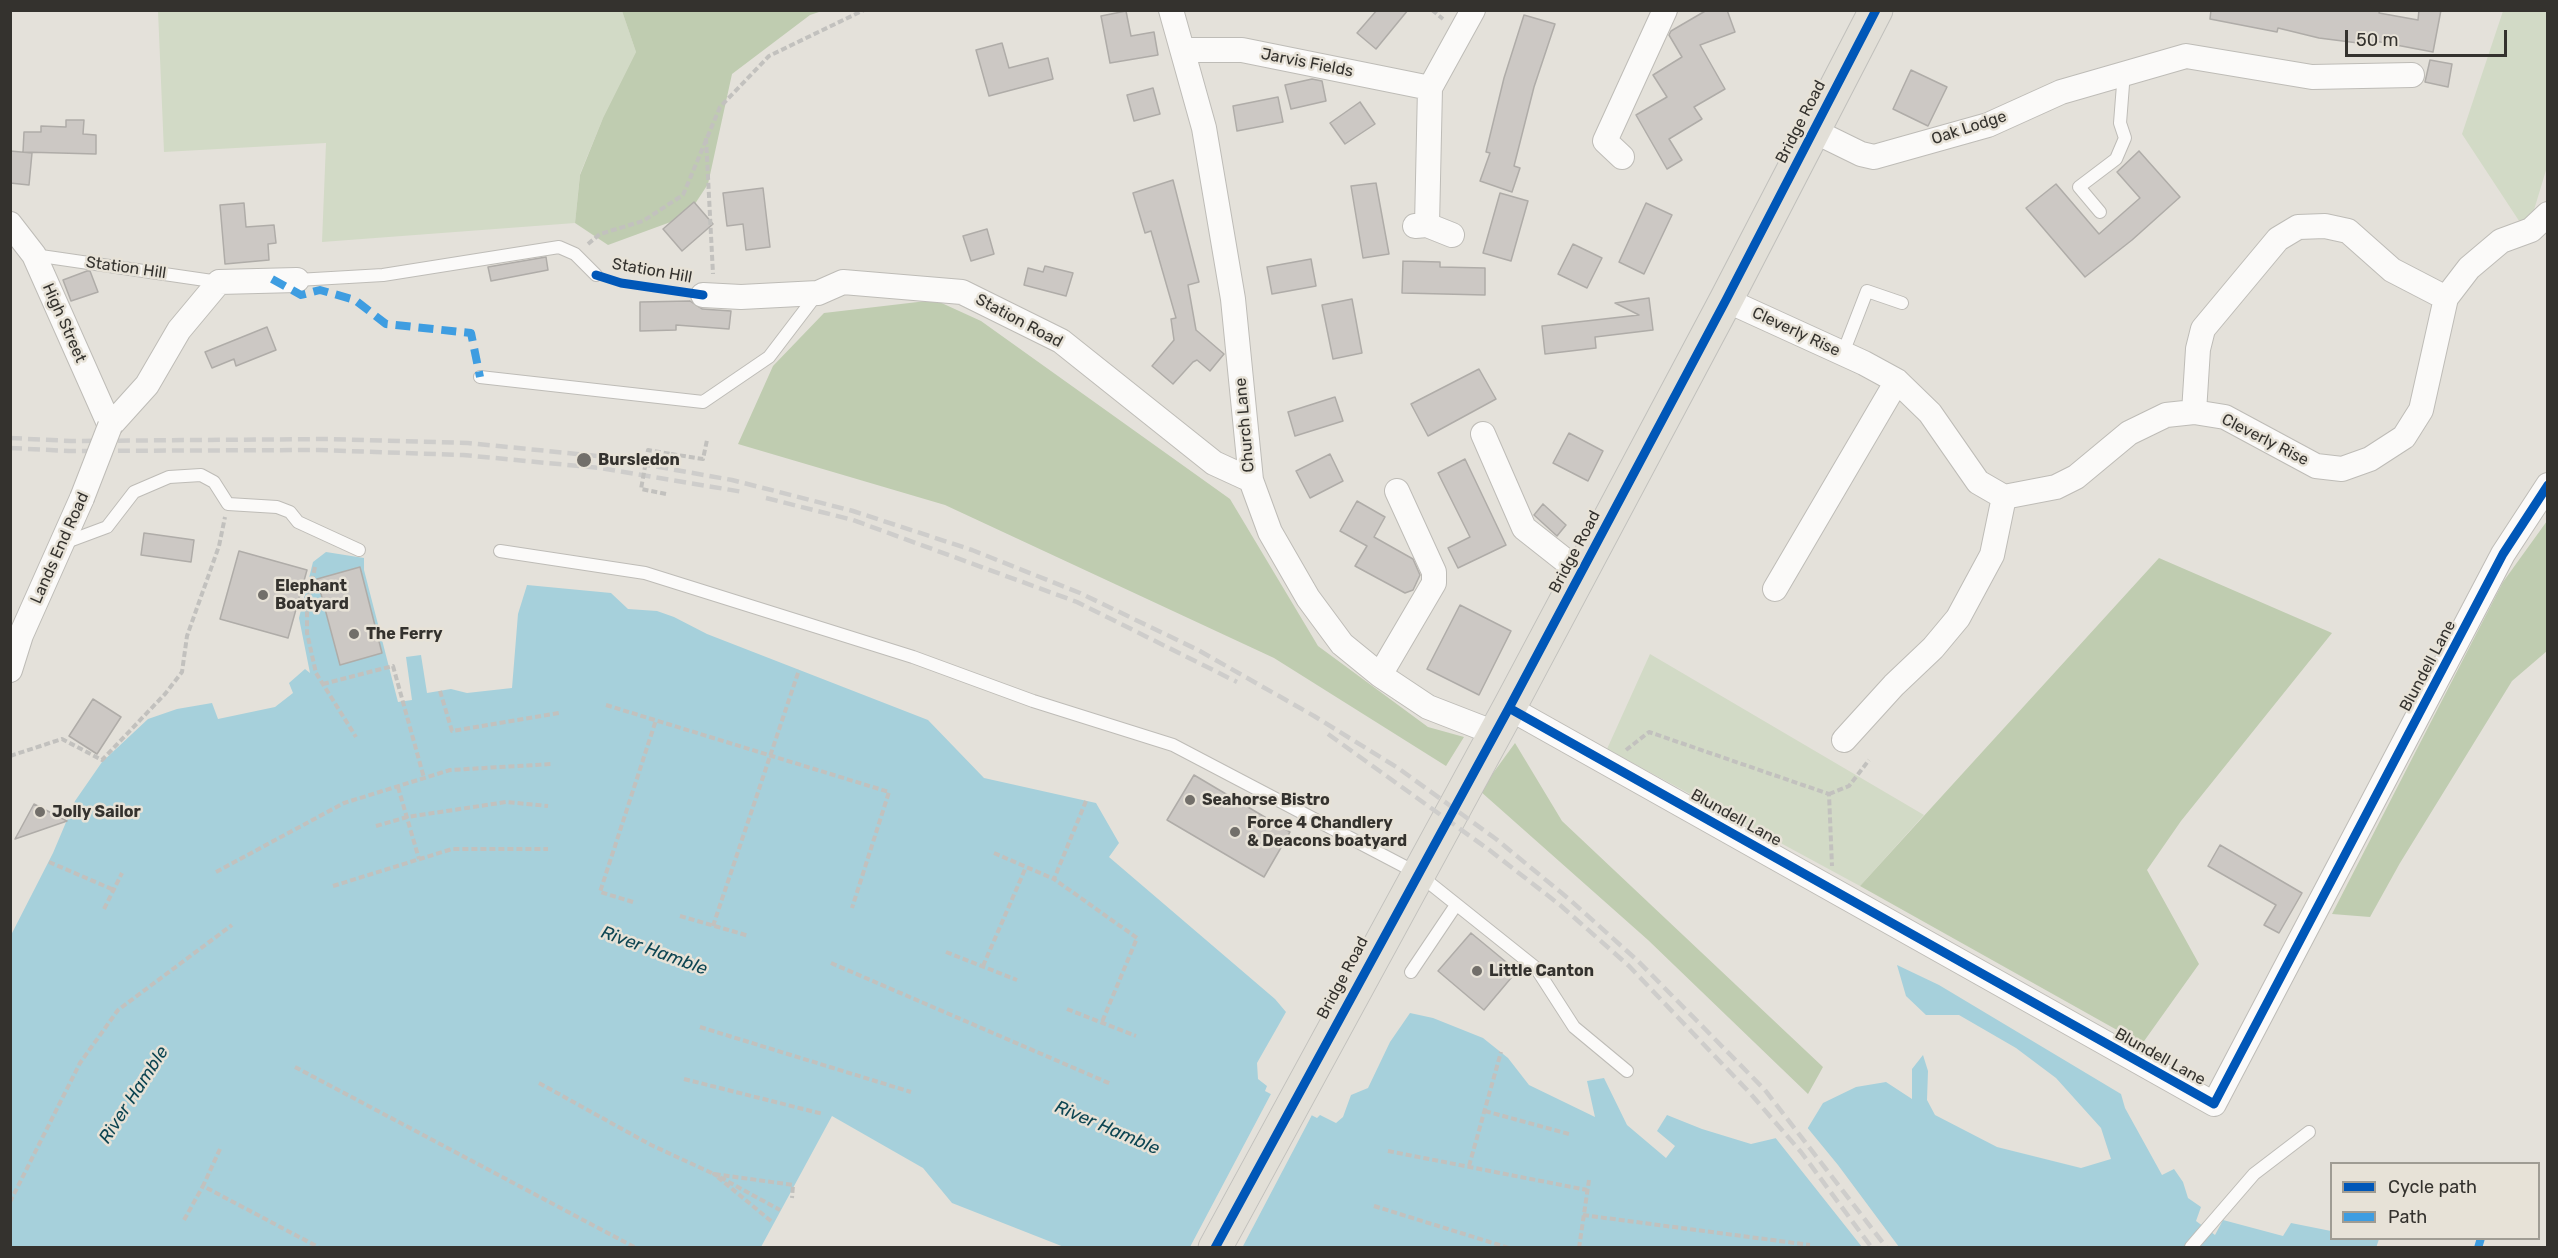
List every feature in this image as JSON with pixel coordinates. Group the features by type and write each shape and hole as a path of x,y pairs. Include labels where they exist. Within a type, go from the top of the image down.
{"main road":[{"name":"Bridge Road","path":"1215,1248 1581,573 1876,10"}],"street":[{"name":"Church Lane","path":"1171,10 1204,128 1233,299 1251,480 1270,532 1308,598 1342,644 1380,675 1428,707 1502,720"},
{"path":"1452,235 1421,225 1430,88 1473,10"},
{"path":"1622,157 1605,141 1665,10"},
{"name":"Jarvis Fields","path":"1183,50 1242,50 1430,88"},
{"name":"Oak Lodge","path":"1814,131 1861,154 1874,157 1988,125 2061,92 2186,56 2312,77 2412,75"},
{"name":"Cleverly Rise","path":"1726,300 1843,353 1898,381 1930,413 1978,482 2004,497 2056,487 2076,477 2129,433 2166,415 2194,411 2225,417 2316,466 2342,469 2370,459 2404,437 2421,410 2446,298 2469,268 2501,241 2531,230 2547,214"},
{"name":"High Street","path":"10,224 34,255 110,426"},
{"path":"2194,411 2198,349 2203,329 2278,239 2298,227 2325,226 2348,231 2392,270 2446,298"},
{"name":"Station Hill","path":"219,282 297,280"},
{"path":"110,426 147,385 179,330 219,282"},
{"name":"Station Road","path":"818,293 843,282 962,292 1061,341 1214,463 1251,480"},
{"path":"709,295 818,293"},
{"path":"1775,589 1898,381"},
{"name":"Lands End Road","path":"10,670 21,635 64,543 110,426"},
{"path":"1484,433 1524,528 1581,573"},
{"name":"Blundell Lane","path":"1502,720 1608,764 2214,1104 2503,554 2547,485"},
{"path":"1380,675 1434,583 1434,572 1397,491"},
{"path":"1844,740 1959,618 1992,555 2004,497"}],"lane":[{"path":"2100,212 2079,187 2116,159 2125,138 2120,123 2124,72"},
{"name":"Station Hill","path":"297,280 383,275 559,247 575,254 596,275"},
{"name":"Station Hill","path":"34,255 219,282"},
{"path":"1843,353 1867,291 1902,303"},
{"path":"480,377 703,402 769,357 818,293"},
{"path":"64,543 107,527 135,492 169,477 201,475 214,482 228,504 277,507 290,512 298,522 359,550"},
{"path":"500,551 645,573 913,657 1033,701 1173,745 1417,873 1536,968 1574,1027 1627,1071"},
{"path":"1411,972 1456,904"},
{"path":"2191,1247 2254,1174 2309,1132"}],"path":[{"path":"848,10 851,17"},
{"path":"575,254 600,234 643,221 683,195 720,107 769,56 864,10"},
{"path":"706,137 709,295"},
{"path":"666,494 641,489 648,450 703,459 707,440"},
{"path":"10,756 62,739 102,760 165,694 182,672 187,636 219,546 228,504"},
{"path":"315,567 307,605 307,633 316,673 356,737"},
{"path":"323,684 393,666 424,778"},
{"path":"713,926 799,670"},
{"path":"440,692 452,731 559,713"},
{"path":"606,705 889,792 852,908"},
{"path":"633,902 600,892 656,720"},
{"path":"1608,764 1649,732 1829,794 1849,786 1869,760"},
{"path":"216,872 344,803 450,770 552,764"},
{"path":"398,787 419,860"},
{"path":"1829,794 1833,890"},
{"path":"1054,879 1086,801"},
{"path":"376,826 407,817 506,802 548,806"},
{"path":"333,886 452,849 548,849"},
{"path":"994,853 1054,879 1137,938 1102,1022"},
{"path":"49,861 114,890"},
{"path":"983,966 1026,867"},
{"path":"104,909 122,873"},
{"path":"680,916 748,936"},
{"path":"10,1202 80,1063 118,1010 232,925"},
{"path":"946,952 1017,980"},
{"path":"831,963 1111,1084"},
{"path":"1067,1009 1136,1036"},
{"path":"700,1027 910,1092"},
{"path":"1469,1166 1501,1052"},
{"path":"295,1067 636,1248"},
{"path":"684,1078 823,1114"},
{"path":"539,1083 651,1145 714,1174 780,1210"},
{"path":"1485,1111 1569,1134"},
{"path":"184,1220 220,1149"},
{"path":"1388,1151 1587,1190"},
{"path":"714,1174 793,1185 792,1198"},
{"path":"714,1174 771,1221"},
{"path":"1579,1248 1589,1180"},
{"path":"203,1186 320,1248"},
{"path":"1374,1206 1509,1248"},
{"path":"1584,1215 1810,1245"}],"green space":[{"path":"158,11 622,11 636,52 603,118 580,174 575,223 322,242 326,143 164,152"},
{"path":"622,11 822,11 810,15 732,74 708,184 687,216 608,245 575,223 580,175 603,118 636,52"},
{"path":"2503,11 2547,11 2547,167 2527,233 2462,134"},
{"path":"935,300 981,321 1230,499 1318,646 1428,727 1464,737 1446,766 1274,658 945,505 738,444 773,366 824,313"},
{"path":"2547,521 2547,651 2512,681 2400,863 2370,917 2332,914 2503,582"},
{"path":"2159,558 2332,633 2181,821 2147,870 2199,964 2142,1044 1860,886"},
{"path":"1650,654 1924,815 1860,886 1607,749"},
{"path":"1515,743 1562,821 1823,1067 1808,1094 1648,940 1480,791"}],"water":[{"name":"River Hamble","path":"326,552 364,558 364,570 398,702 412,700 406,657 421,655 427,693 451,689 467,693 512,688 518,614 527,585 611,593 628,609 657,611 674,617 707,634 928,720 984,778 1096,803 1119,843 1109,857 1275,999 1286,1012 1257,1063 1258,1079 1267,1086 1265,1091 1317,1118 1320,1115 1336,1123 1343,1117 1351,1095 1368,1088 1390,1042 1410,1013 1433,1018 1483,1038 1508,1058 1529,1085 1595,1117 1587,1081 1604,1078 1627,1125 1666,1158 1675,1146 1657,1131 1667,1115 1702,1129 1751,1144 1806,1131 1823,1103 1856,1087 1886,1082 1912,1099 1912,1069 1923,1055 1928,1071 1927,1100 1935,1115 1997,1147 2081,1168 2111,1159 2101,1128 2056,1078 2016,1048 1959,1015 1926,1015 1906,996 1897,965 1939,985 2121,1094 2125,1108 2162,1175 2174,1169 2183,1182 2188,1198 2201,1207 2196,1221 2215,1235 2223,1220 2283,1236 2291,1223 2330,1231 2330,1240 2379,1240 2376,1248 1064,1247 952,1203 923,1168 832,1116 761,1247 11,1247 10,937 53,853 75,801 102,762 148,719 177,709 212,703 218,719 275,707 293,693 289,683 305,669 310,673 299,618 313,562"}],"pier":[{"path":"1272,1092 1313,1113 1242,1248 1190,1247"},
{"path":"1806,1126 1899,1247 1862,1247 1774,1136"}],"building":[{"path":"1377,10 1408,10 1376,49 1357,33"},
{"path":"1707,10 1727,10 1735,32 1700,45 1725,89 1694,107 1702,119 1669,139 1682,160 1667,169 1636,115 1667,97 1653,75 1682,57 1669,35 1671,31"},
{"path":"2211,10 2380,10 2379,13 2418,20 2419,10 2441,10 2433,52 2375,41 2374,45 2319,38 2278,28 2277,32 2210,19"},
{"path":"1126,11 1131,36 1154,32 1158,55 1110,63 1101,16"},
{"path":"1524,15 1555,24 1534,87 1514,166 1520,168 1512,192 1480,181 1490,153 1486,152 1504,78"},
{"path":"1002,43 1009,68 1048,58 1053,79 989,96 976,50"},
{"path":"2430,60 2452,64 2448,87 2425,82"},
{"path":"1911,70 1947,87 1928,126 1893,109"},
{"path":"1312,79 1322,81 1326,101 1291,109 1285,85"},
{"path":"1153,88 1160,114 1134,121 1127,95"},
{"path":"1278,97 1283,122 1237,131 1233,106"},
{"path":"1360,102 1375,124 1345,144 1330,123"},
{"path":"66,120 84,120 83,134 96,135 96,154 23,152 24,132 41,132 41,126 66,127"},
{"path":"10,151 32,153 29,185 10,183"},
{"path":"2139,151 2180,197 2132,240 2085,277 2026,208 2056,184 2099,234 2140,198 2117,172"},
{"path":"1173,180 1199,282 1188,285 1196,330 1224,354 1210,371 1197,360 1193,362 1173,384 1152,366 1174,340 1171,319 1176,318 1151,231 1145,233 1133,193"},
{"path":"1376,183 1389,254 1363,258 1351,186"},
{"path":"763,188 770,247 746,250 743,224 727,226 723,193"},
{"path":"1500,193 1528,201 1511,261 1483,253"},
{"path":"694,202 713,224 682,251 663,229"},
{"path":"244,203 246,227 274,225 276,243 268,244 269,260 225,264 220,205"},
{"path":"1646,203 1672,215 1644,274 1619,262"},
{"path":"987,229 994,254 971,261 963,236"},
{"path":"1573,244 1602,258 1587,288 1558,274"},
{"path":"546,257 548,270 491,281 488,267"},
{"path":"1311,259 1316,286 1272,294 1267,267"},
{"path":"1403,261 1440,262 1440,267 1485,268 1485,295 1402,293"},
{"path":"1045,266 1073,273 1066,296 1024,285 1028,268 1043,272"},
{"path":"90,271 98,292 71,301 63,280"},
{"path":"1649,298 1653,330 1595,337 1596,348 1545,354 1542,326 1639,315 1615,303"},
{"path":"1352,299 1362,353 1333,359 1322,305"},
{"path":"690,301 702,309 731,311 729,329 676,325 676,330 640,331 640,302"},
{"path":"267,327 276,350 236,366 234,359 212,368 205,352"},
{"path":"1479,369 1496,399 1428,436 1411,404"},
{"path":"1335,397 1343,421 1295,436 1288,412"},
{"path":"1569,433 1603,451 1588,481 1553,463"},
{"path":"1330,454 1343,481 1310,498 1296,471"},
{"path":"1465,459 1506,545 1458,568 1448,548 1470,537 1438,473"},
{"path":"1357,501 1385,517 1374,537 1413,559 1420,575 1413,590 1405,593 1355,566 1367,546 1340,531"},
{"path":"1543,504 1566,525 1557,536 1534,515"},
{"path":"144,533 194,540 191,562 141,555"},
{"name":"Elephant Boatyard","path":"239,551 307,570 288,638 220,619"},
{"path":"360,567 382,653 340,665 317,579"},
{"path":"1460,605 1511,631 1479,695 1427,669"},
{"path":"93,699 121,717 97,754 69,736"},
{"path":"1194,775 1290,832 1264,877 1167,820"},
{"name":"Jolly Sailor","path":"34,804 67,821 15,839"},
{"path":"2220,845 2302,893 2279,933 2264,925 2276,905 2208,866"},
{"name":"Little Canton","path":"1471,933 1517,971 1484,1010 1438,971"}],"railway":[{"path":"10,438 71,441 329,439 468,443 597,456 732,480 853,511 972,550 1080,593 1198,650 1314,716 1398,768 1496,839 1569,899 1638,961 1765,1090 1887,1248"},
{"path":"10,448 69,451 318,450 463,455 600,468 743,492"},
{"path":"766,498 853,520 1077,602 1237,682"},
{"path":"1328,734 1488,849 1560,905 1629,966 1749,1092 1801,1152 1872,1248"}],"marked path":[{"path":"272,279 301,295 320,290 355,300 386,324 471,333 480,377"},
{"path":"2478,1248 2480,1240"}],"cycle path":[{"path":"1215,1248 1509,708 1726,300 1876,10"},
{"path":"596,275 621,283 703,295"},
{"path":"1509,708 2214,1104 2503,554 2548,485"}],"place":[{"name":"Bursledon","path":"584,460"},
{"name":"Elephant Boatyard","path":"263,595"},
{"name":"The Ferry","path":"354,634"},
{"name":"Seahorse Bistro","path":"1190,800"},
{"name":"Jolly Sailor","path":"40,812"},
{"name":"Force 4 Chandlery & Deacons boatyard","path":"1235,832"},
{"name":"Little Canton","path":"1477,971"}]}
